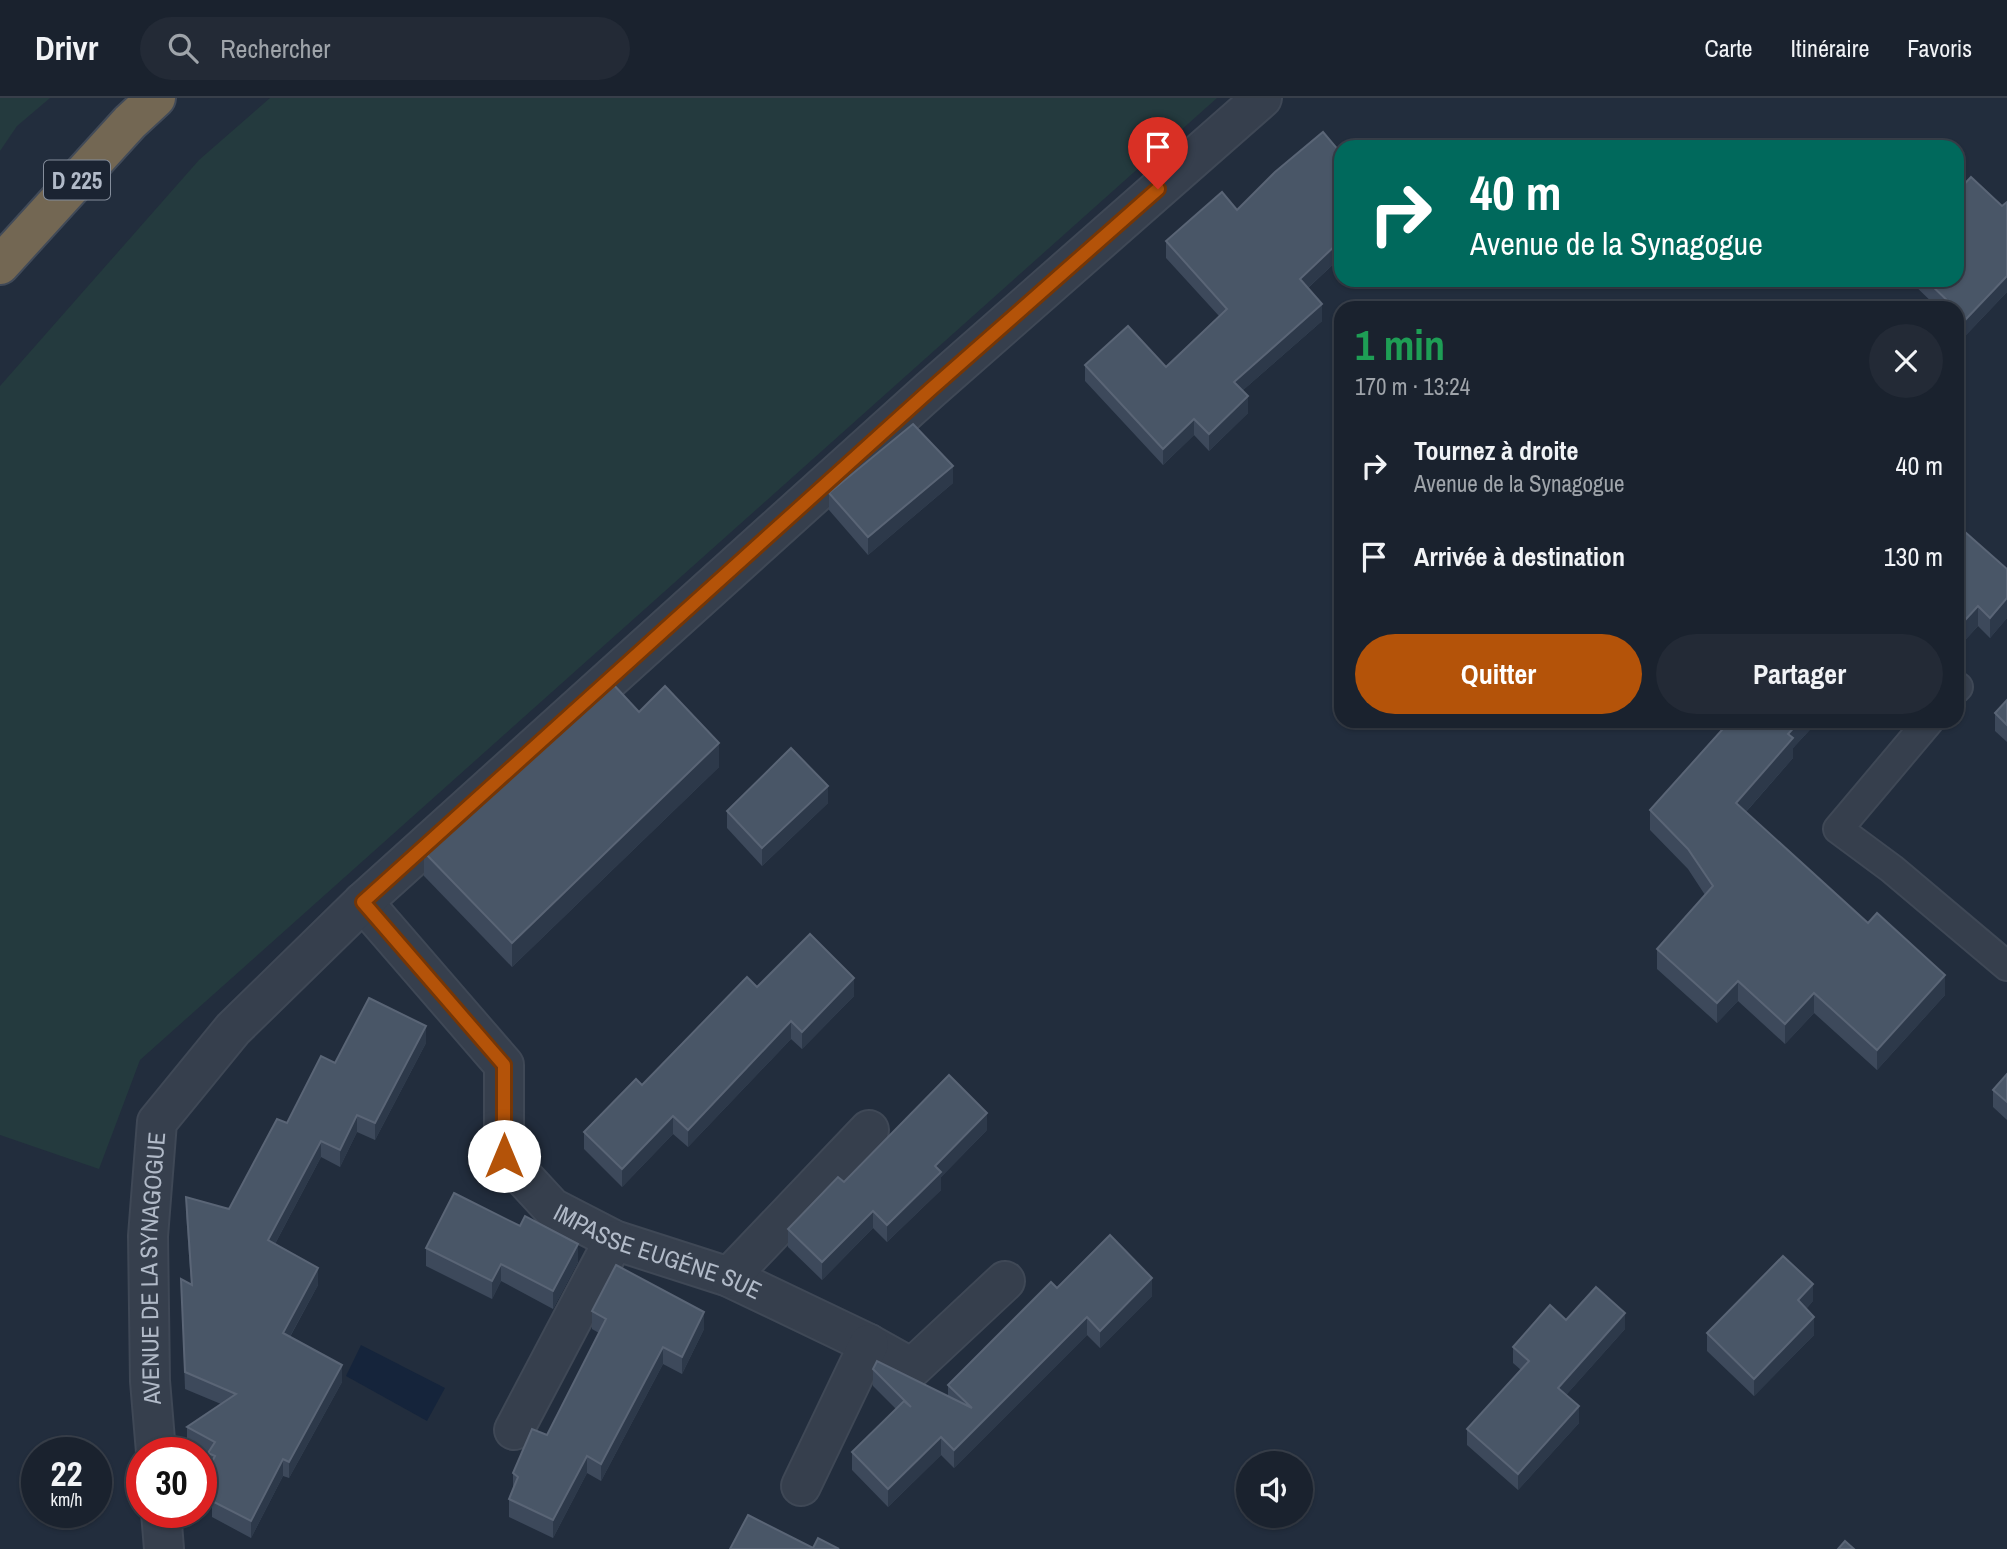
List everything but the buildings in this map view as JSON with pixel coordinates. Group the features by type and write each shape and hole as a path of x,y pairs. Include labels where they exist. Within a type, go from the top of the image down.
{"highway":[{"name":"D 225","path":"0,265 130,122 156,98"}],"street":[{"name":"AVENUE DE LA SYNAGOGUE","path":"155,1437 150,1381 148,1236 157,1122 233,1029 363,902 930,390 1262,98"},
{"name":"IMPASSE EUGÉNE SUE","path":"363,902 504,1065 504,1156 552,1208 614,1240 729,1277 869,1344 912,1368 1005,1281"},
{"path":"729,1277 869,1130"},
{"path":"514,1430 614,1240"},
{"path":"801,1486 869,1344"},
{"path":"162,1528 164,1549"}],"lane":[{"path":"1923,728 1838,829 1892,869 2007,966"}],"green space":[{"path":"0,98 50,98 17,126 0,151"},
{"path":"270,98 1217,98 140,1060 99,1169 0,1135 0,386 199,160"}],"water":[{"path":"361,1345 445,1388 427,1421 346,1376"}],"route":[{"path":"504,1156 504,1065 363,902 930,390 1158,189"}]}
